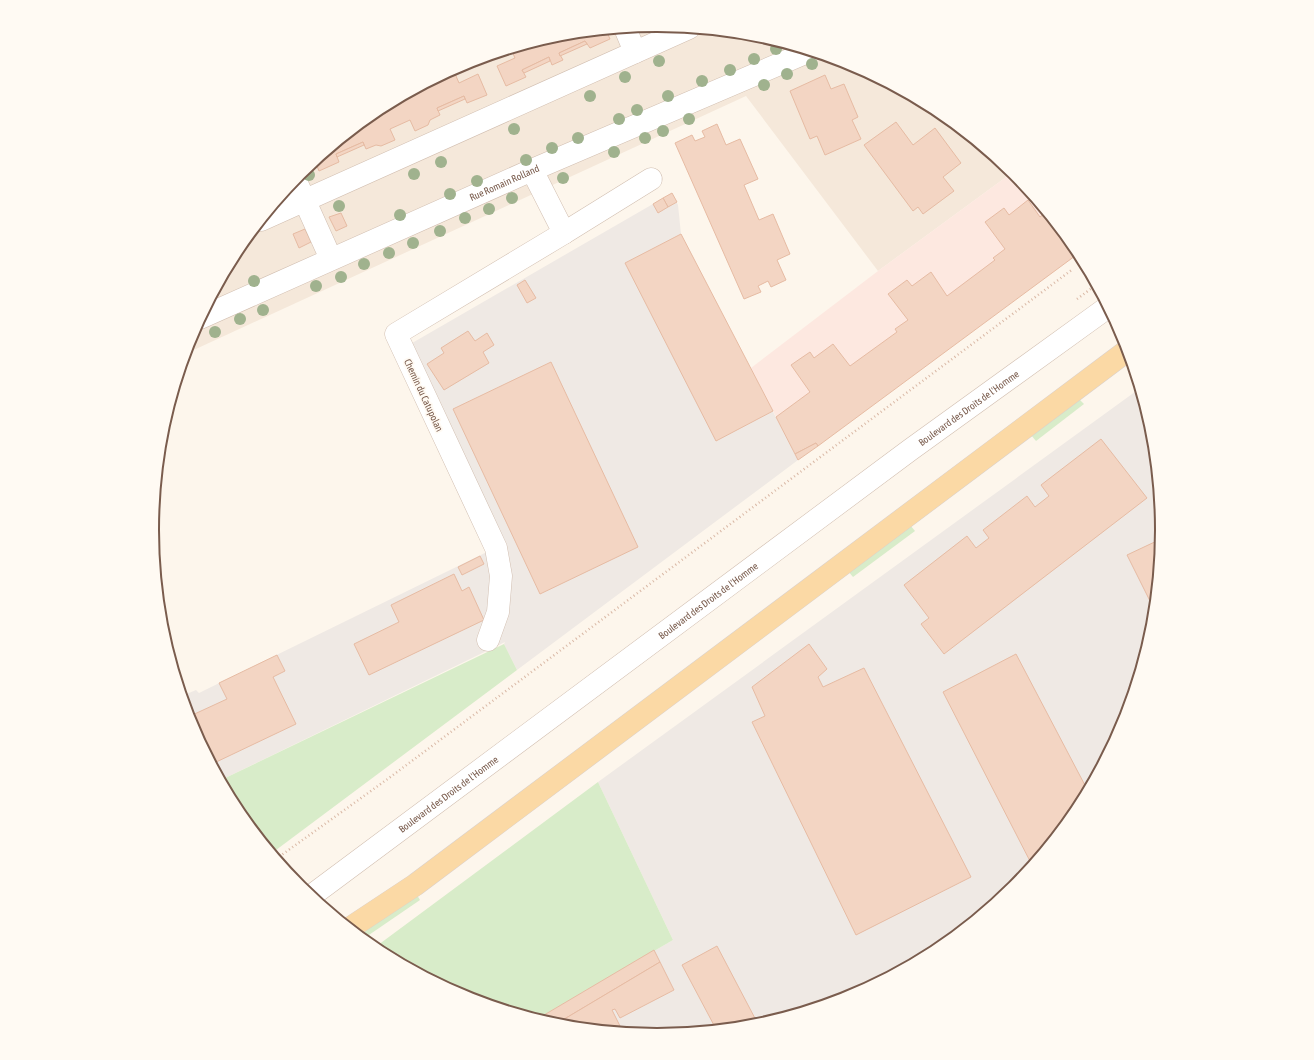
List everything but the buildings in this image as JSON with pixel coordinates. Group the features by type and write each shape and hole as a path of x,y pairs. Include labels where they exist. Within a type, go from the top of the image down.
{"main road":[{"path":"354,925 415,885 1123,354"}],"street":[{"path":"627,33 635,52"},
{"path":"272,215 679,33"},
{"name":"Rue Romain Rolland","path":"208,314 532,170 803,54"},
{"path":"532,170 564,233"},
{"name":"Chemin du Catupolan","path":"488,640 498,612 501,576 496,548 396,334 651,179"},
{"path":"298,186 331,259"},
{"name":"Boulevard des Droits de l'Homme","path":"316,892 904,454 1104,310"}],"path":[{"path":"280,855 389,778 1073,269"}],"shaded area":[{"path":"624,33 690,33 722,36 754,42 817,58 877,83 934,116 960,135 1007,176 878,271 746,96 193,351 210,310 226,281 243,253 262,227 305,178 354,135 380,116 437,83 497,58 560,42 592,36"},
{"path":"1007,176 1052,227 1073,257 798,460 751,368 878,271"},
{"path":"672,193 678,205 681,234 798,460 517,670 504,644 505,642 225,778 210,750 187,694 196,690 199,693 495,548 407,346"},
{"path":"1135,392 1151,465 1155,530 1151,595 1138,659 1129,690 1104,750 1071,807 1052,833 1009,882 960,925 934,944 877,977 817,1002 786,1011 722,1024 690,1027 624,1027 592,1024 545,1015 673,940 598,782"}],"green space":[{"path":"1079,399 1084,404 1036,441 1031,435"},
{"path":"910,525 915,531 853,577 848,571"},
{"path":"504,644 517,670 276,850 243,807 225,778"},
{"path":"598,782 673,940 545,1015 497,1002 466,990 437,977 380,944"},
{"path":"417,895 420,900 368,935 363,932"}]}
